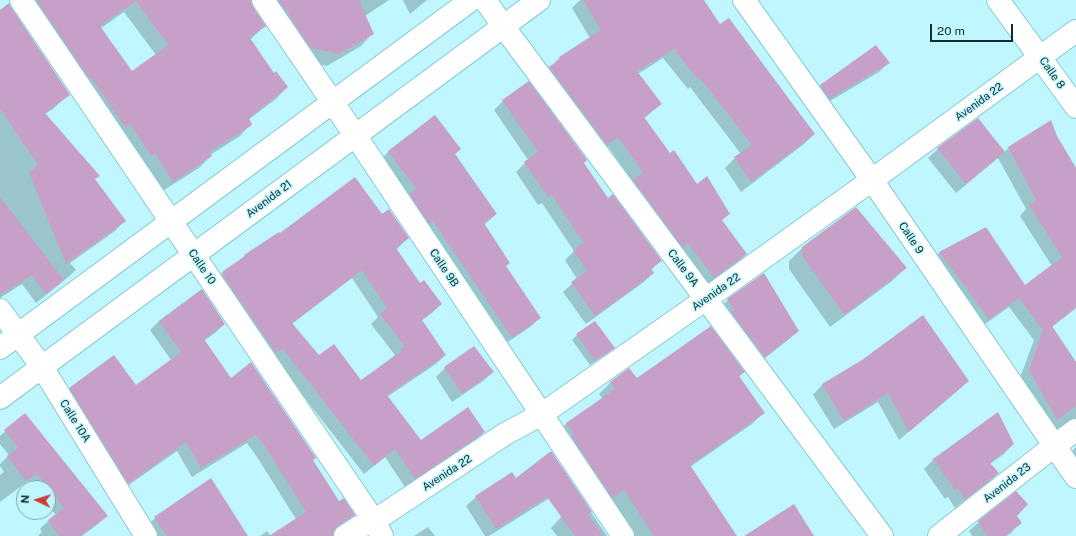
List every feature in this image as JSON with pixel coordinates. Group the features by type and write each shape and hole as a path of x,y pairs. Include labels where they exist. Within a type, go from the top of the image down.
{"street":[{"name":"Calle 10","path":"21,0 378,528"},
{"name":"Calle 9B","path":"263,0 333,102 623,536"},
{"path":"0,348 471,0"},
{"name":"Calle 9A","path":"485,0 882,536"},
{"name":"Avenida 21","path":"0,398 539,0"},
{"name":"Calle 9","path":"744,0 872,180 1076,477"},
{"name":"Calle 8","path":"998,0 1076,107"},
{"name":"Avenida 22","path":"345,536 359,527 378,528 505,434 542,414 706,299 1076,31"},
{"name":"Calle 10A","path":"0,310 42,367 146,536"},
{"name":"Avenida 23","path":"939,536 1076,430"}],"building":[{"path":"36,0 251,0 253,7 266,26 252,36 248,35 274,73 276,71 288,87 249,118 252,125 209,152 212,156 173,182 155,153 151,156 130,124 125,127 92,79 90,80","holes":["136,1 168,45 132,71 100,26"]},
{"path":"278,0 359,0 374,34 339,54 311,48"},
{"path":"583,0 704,0 720,24 729,18 815,134 751,182 734,157 752,145 700,78 698,80 674,49 637,71 662,104 644,117 670,153 674,150 697,184 707,176 730,214 722,220 747,254 714,278 688,243 682,247 633,180 643,173 618,137 607,145 549,67 560,59 559,57 601,30"},
{"path":"9,3 70,95 45,113 100,176 95,179 126,221 66,264 29,173 38,165 0,109 0,10"},
{"path":"876,45 890,63 829,99 820,85"},
{"path":"529,81 587,160 584,163 608,198 613,194 662,261 651,268 654,273 595,316 571,282 587,271 573,250 584,243 551,194 548,197 524,162 538,152 502,100"},
{"path":"435,115 461,149 455,154 497,214 484,223 510,263 506,266 541,318 512,338 433,221 429,224 409,194 416,189 388,151"},
{"path":"978,118 1005,152 966,184 937,148"},
{"path":"1051,120 1057,136 1076,168 1076,308 1052,326 1076,362 1076,406 1057,420 1029,370 1043,330 1019,298 989,319 939,252 986,227 1025,285 1062,257 1029,205 1036,200 1008,147"},
{"path":"355,177 382,214 389,209 409,238 396,248 420,283 424,280 442,304 422,320 446,355 387,395 421,440 468,407 485,432 415,479 395,449 374,466 283,349 276,353 222,274 222,272 245,256 244,255 279,232 280,233","holes":["362,270 387,308 380,314 404,346 400,349 402,351 361,380 334,344 319,355 292,323"]},
{"path":"0,197 64,280 46,294 32,275 0,295"},
{"path":"856,207 907,268 844,315 802,255 802,247"},
{"path":"764,273 799,331 765,357 731,312 734,310 727,299"},
{"path":"202,289 225,324 204,339 231,378 251,362 316,458 313,460 339,501 344,498 355,515 338,526 334,530 333,536 269,536 306,512 266,448 256,435 201,468 186,442 128,484 69,388 114,355 136,385 181,352 159,321"},
{"path":"923,315 969,381 909,432 888,393 844,421 822,384 862,360"},
{"path":"595,321 615,348 595,361 576,334"},
{"path":"711,326 745,372 739,376 765,413 690,465 737,536 654,536 624,490 612,498 571,436 574,434 566,423 615,389 610,382 629,368 637,378"},
{"path":"474,346 494,372 462,394 444,367"},
{"path":"998,412 1014,444 990,463 999,473 965,500 958,488 955,490 933,459"},
{"path":"25,413 108,516 80,536 59,536 48,520 56,520 56,514 64,508 56,498 56,480 42,480 37,474 25,480 7,456 18,448 4,430"},
{"path":"551,451 592,512 588,514 603,536 575,536 547,497 496,529 475,496 512,472 516,478"},
{"path":"211,478 248,536 167,536 154,517"},
{"path":"1016,491 1028,504 1017,516 1022,523 1005,536 987,536 978,521"},
{"path":"794,504 814,536 744,536"}]}
